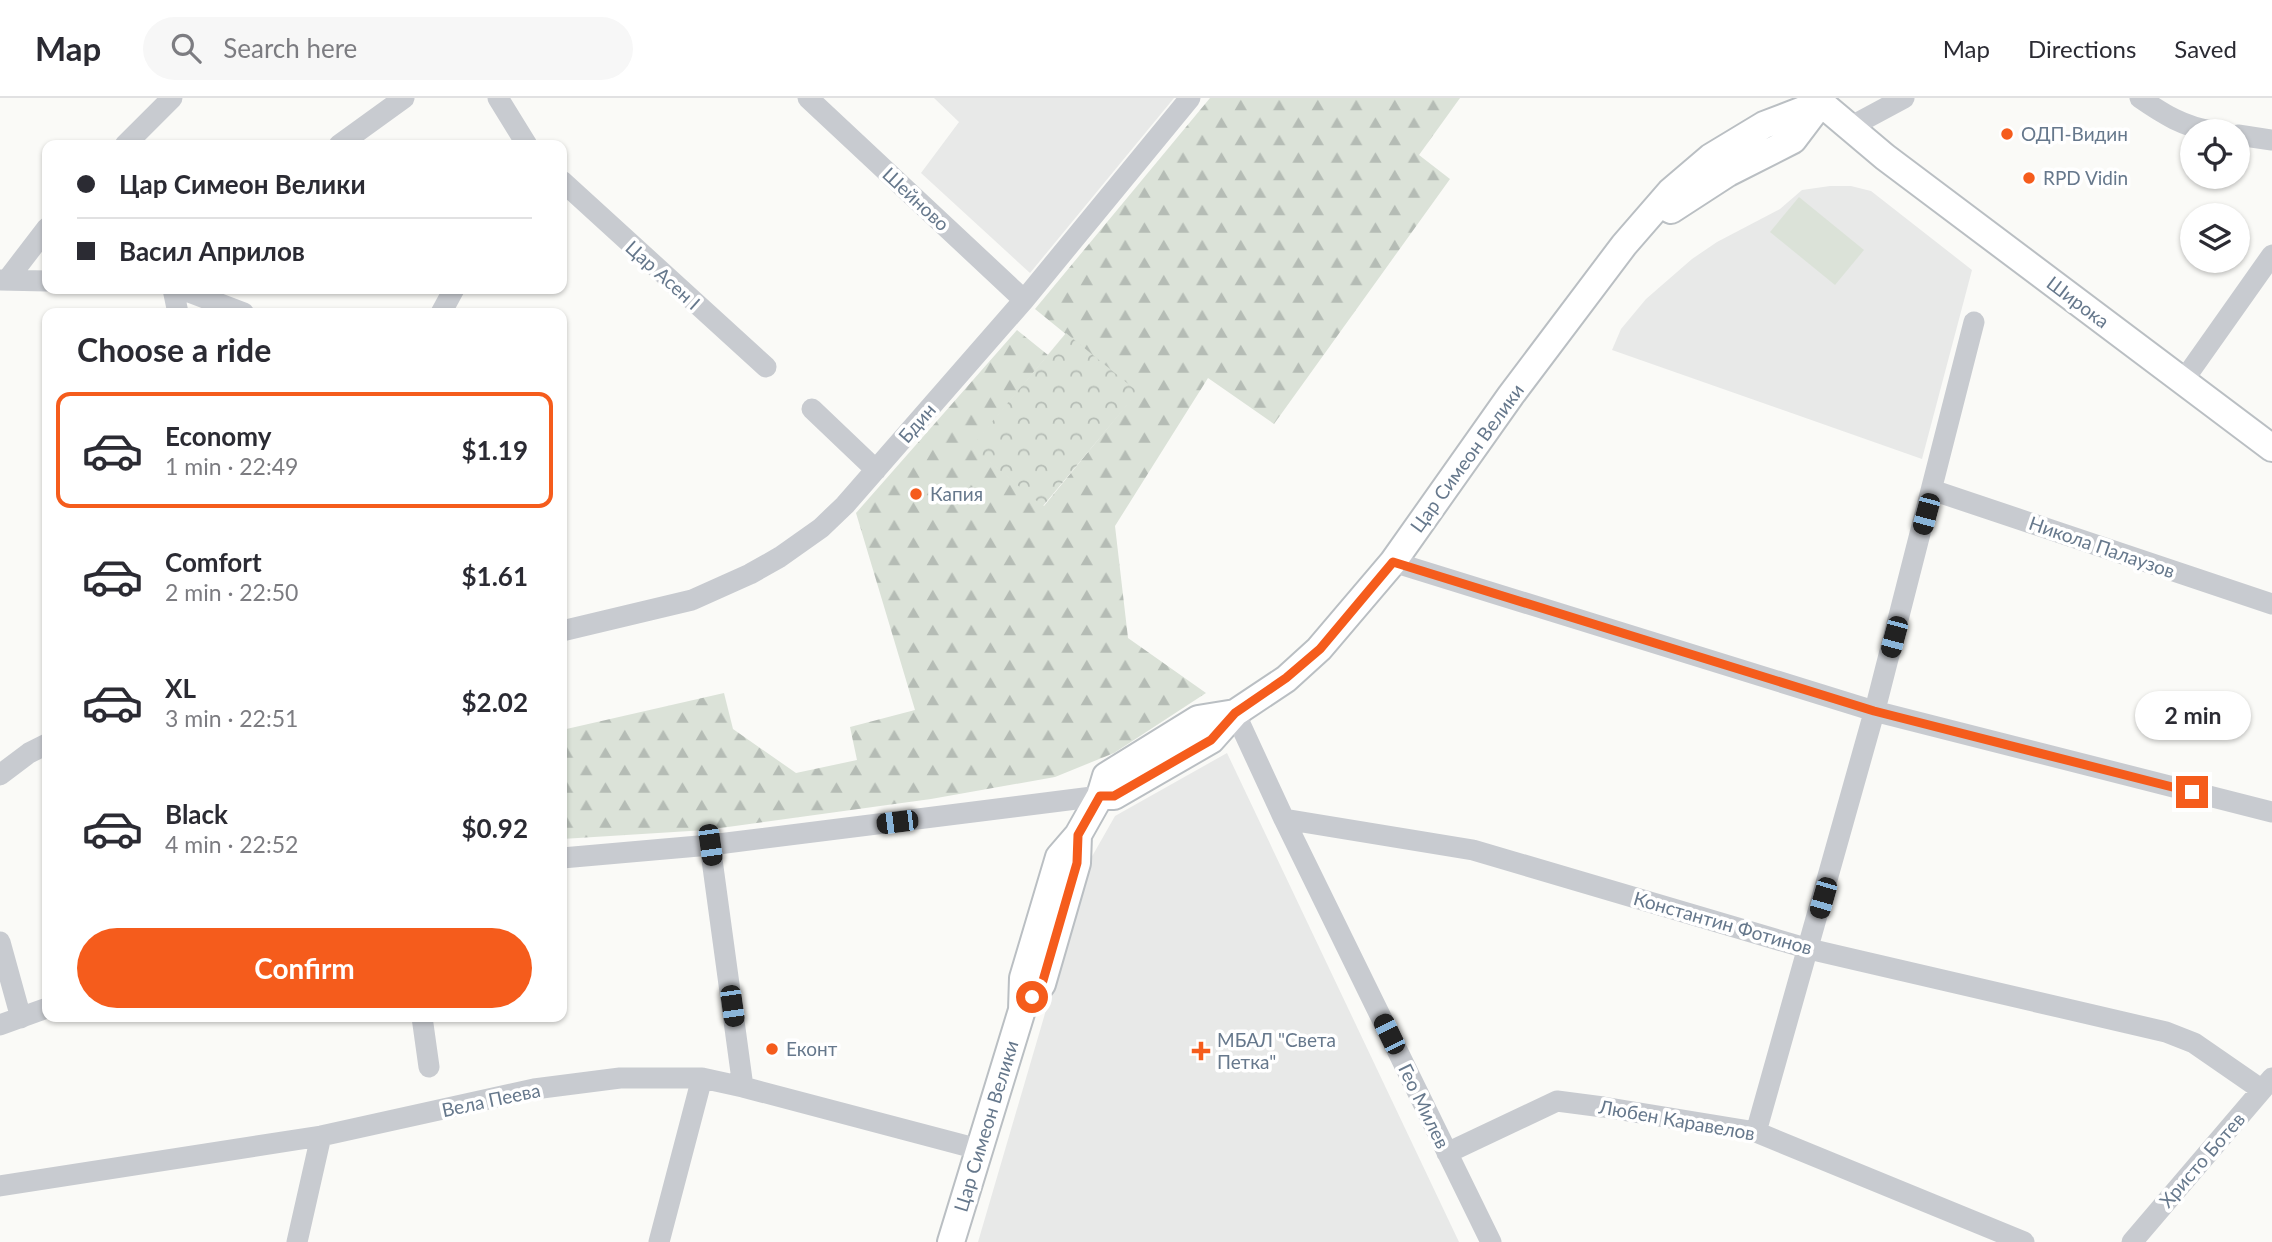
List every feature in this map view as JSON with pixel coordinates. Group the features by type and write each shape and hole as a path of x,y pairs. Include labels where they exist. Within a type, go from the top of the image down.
{"main road":[{"name":"Широка","path":"1822,99 1885,157 2272,448"},
{"name":"Цар Симеон Велики","path":"951,1242 1022,1010 1042,984 1077,863 1078,835 1100,796 1114,796 1211,740 1235,713 1286,678 1320,649 1393,562 1511,395 1623,245 1670,192 1711,157 1764,125 1822,99"}],"street":[{"path":"130,140 172,98"},
{"path":"346,140 404,98"},
{"path":"498,98 524,140"},
{"name":"Шейново","path":"808,98 1024,300"},
{"name":"Бдин","path":"567,630 692,600 750,574 821,528 845,505 1024,300 1190,98"},
{"path":"1850,127 1904,98"},
{"path":"2140,98 2169,118 2180,122"},
{"path":"2250,137 2272,140"},
{"name":"Цар Асен I","path":"567,186 766,367"},
{"path":"3,280 42,234"},
{"path":"2183,381 2272,255"},
{"path":"3,280 42,281"},
{"path":"194,294 231,308"},
{"path":"1756,1132 1876,706 1974,322"},
{"path":"812,409 876,470"},
{"name":"Никола Палаузов","path":"1932,489 2272,604"},
{"path":"1393,562 1876,706 2272,812"},
{"path":"1235,713 1284,819"},
{"path":"0,775 42,746"},
{"path":"567,858 710,845 1100,796"},
{"name":"Константин Фотинов","path":"1284,819 1473,850 1809,949 2166,1032 2194,1043 2267,1084"},
{"name":"Гео Милев","path":"1284,819 1491,1242"},
{"path":"710,845 743,1087"},
{"path":"0,942 22,1018"},
{"path":"0,1025 42,1010"},
{"path":"423,1022 429,1066"},
{"path":"659,1242 702,1078"},
{"name":"Вела Пеева","path":"0,1186 321,1136 534,1089 620,1079 702,1078 978,1149"},
{"name":"Христо Ботев","path":"2132,1242 2267,1084"},
{"name":"Любен Каравелов","path":"1447,1153 1557,1101 1630,1111 1756,1132 2024,1242"},
{"path":"297,1242 321,1136"}],"shaded area":[{"path":"934,98 1174,98 1030,273 921,173 959,122"},
{"path":"1851,186 1871,191 1972,270 1922,459 1612,350 1621,329 1646,299 1692,259 1717,242 1780,209 1802,190"},
{"name":"МБАЛ \"Света Петка\"","path":"1227,753 1459,1242 978,1242 1090,860 1115,816"}],"green space":[{"path":"1210,98 1460,98 1419,155 1450,179 1274,424 1208,378 1115,526 1128,638 1206,693 1114,753 1055,777 931,799 706,830 567,839 567,729 724,693 733,729 796,773 857,760 850,727 915,710 856,513 1017,330 1048,355 972,447 1044,506 1137,392 1035,309"},
{"path":"1799,197 1864,250 1835,285 1770,232"},
{"path":"1066,333 1138,392 1043,506 971,447"}],"place":[{"name":"ОДП-Видин","path":"2007,134"},
{"name":"RPD Vidin","path":"2029,178"},
{"name":"Капия","path":"916,494"},
{"name":"Еконт","path":"772,1049"},
{"name":"МБАЛ \"Света Петка\"","path":"1201,1051"}],"route":[{"path":"1032,997 1042,984 1077,863 1078,835 1100,796 1114,796 1211,740 1235,713 1286,678 1320,649 1393,562 1874,711 2192,792"}]}
